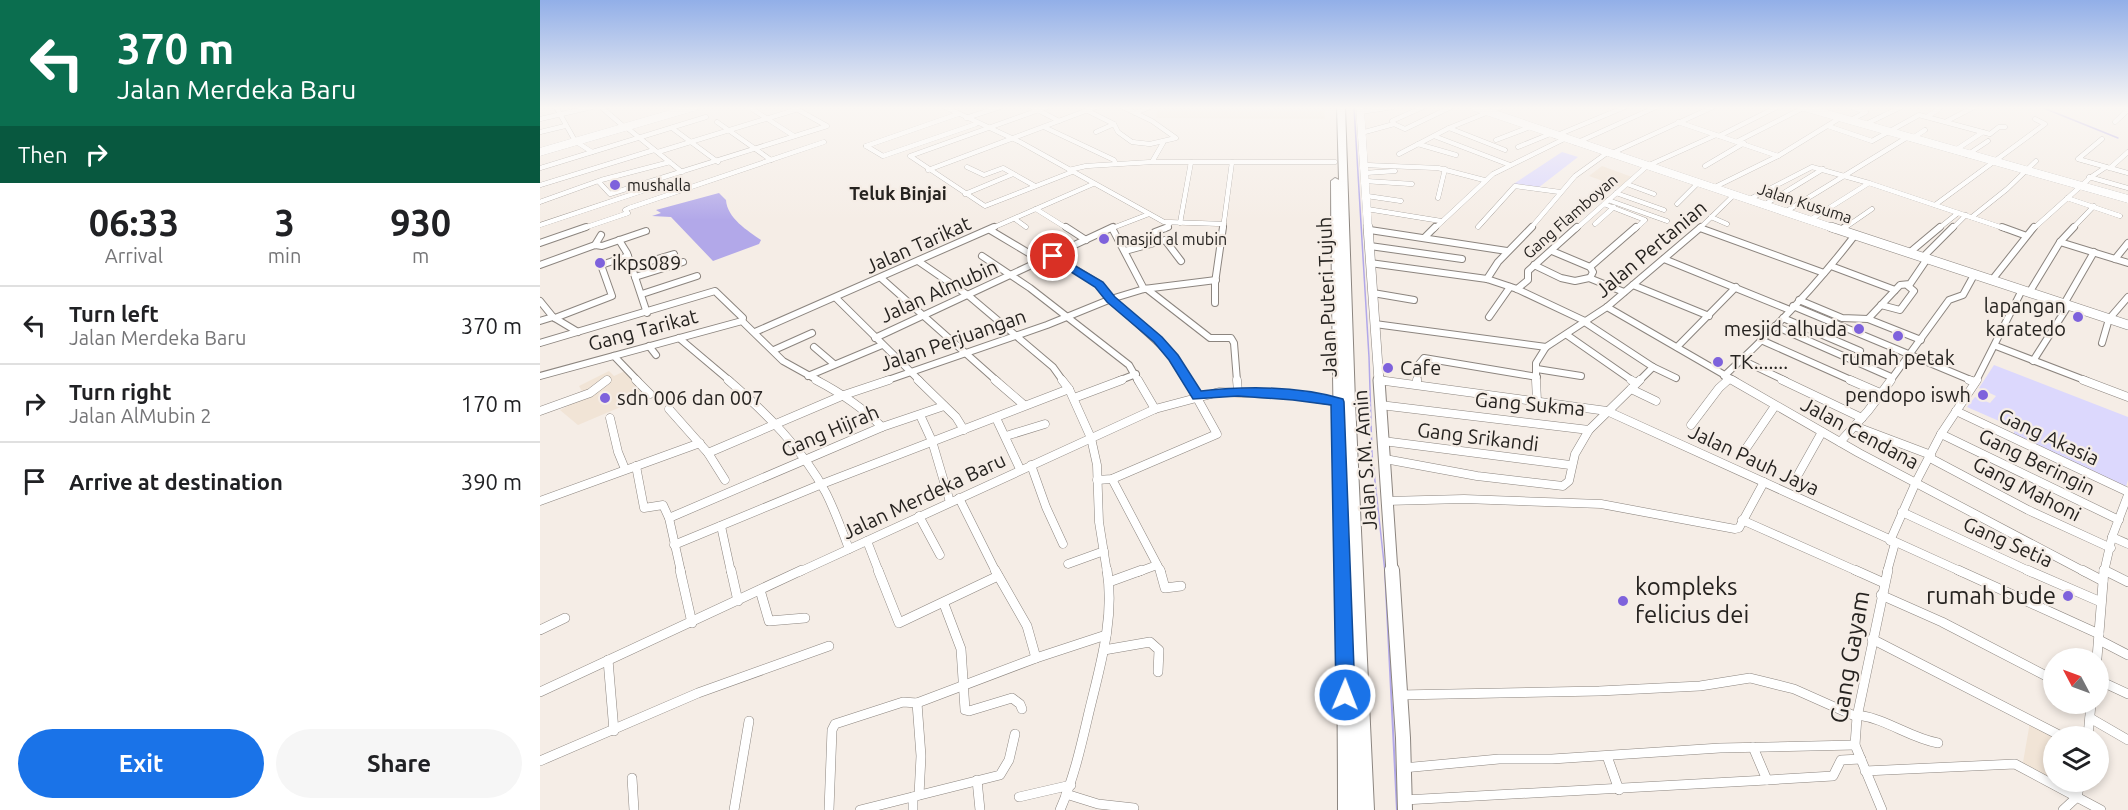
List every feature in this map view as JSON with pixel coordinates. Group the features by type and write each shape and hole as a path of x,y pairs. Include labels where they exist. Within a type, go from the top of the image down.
{"highway":[{"name":"Jalan Puteri Tujuh","path":"1335,145 1365,810"},
{"name":"Jalan Puteri Tujuh","path":"1341,145 1338,402 1346,661 1347,810"}],"street":[{"path":"540,150 558,145"},
{"path":"581,145 592,152"},
{"path":"540,168 615,145"},
{"path":"649,145 682,172"},
{"path":"540,185 678,145"},
{"path":"697,145 718,162"},
{"path":"750,145 771,160"},
{"path":"599,182 610,194 768,145"},
{"path":"540,243 628,213 625,209 816,145"},
{"path":"869,145 866,146 884,156 916,145"},
{"path":"941,145 910,156 928,170 986,206 1086,166 1152,162 1335,162"},
{"path":"928,170 995,145"},
{"path":"1025,145 1164,222 1224,224"},
{"path":"1081,145 1115,161 1116,164"},
{"path":"1152,162 1162,145"},
{"name":"Jalan S.M. Amin","path":"1363,145 1403,738 1405,805"},
{"path":"1399,154 1416,145"},
{"path":"1421,145 1456,155"},
{"path":"1457,145 1510,165"},
{"path":"1492,145 1505,150"},
{"path":"1518,147 1526,145"},
{"path":"1425,237 1484,180 1543,145"},
{"name":"Jalan Kusuma","path":"1584,145 2128,325"},
{"path":"1487,279 1507,251 1532,227 1575,176 1609,153 1627,145"},
{"name":"Gang Flamboyan","path":"1517,289 1528,280 1528,271 1534,265 1647,166 1696,145"},
{"path":"1705,166 1741,145"},
{"path":"1749,145 1778,156"},
{"path":"1713,188 1797,145"},
{"path":"1785,212 1897,145"},
{"path":"1931,145 2128,200"},
{"path":"1954,152 1964,145"},
{"path":"1967,155 1982,145"},
{"path":"1935,205 2019,145"},
{"path":"2095,145 2078,159 2128,173"},
{"path":"1992,280 2024,235 2039,220 2091,175 2108,167 2128,152"},
{"path":"1908,286 1925,258 1969,216 2007,189 2036,161"},
{"path":"540,202 670,162"},
{"path":"1180,223 1191,162"},
{"path":"1215,303 1232,162"},
{"path":"1364,173 1422,166 1445,169 1484,180"},
{"path":"967,167 983,175 1002,168 1035,186"},
{"path":"1748,200 1810,167 1844,175 2024,235"},
{"path":"1438,198 1445,169"},
{"path":"1764,205 1823,169"},
{"path":"1364,173 1395,171"},
{"path":"1364,173 1412,184"},
{"path":"965,194 1013,174"},
{"path":"2091,175 2128,186"},
{"path":"1677,204 1698,183"},
{"path":"1810,220 1869,183"},
{"name":"Jalan Tarikat","path":"753,331 836,298 1093,184"},
{"path":"1627,184 1654,194"},
{"path":"1478,227 1515,186 1560,192"},
{"path":"540,225 651,188"},
{"path":"1616,193 1664,210"},
{"name":"Jalan Pertanian","path":"1546,347 1586,323 1607,307 1712,218 1734,195"},
{"path":"1367,196 1401,201"},
{"path":"2067,198 2121,216"},
{"path":"1590,267 1645,220 1606,202"},
{"path":"1606,202 1667,221"},
{"name":"Gang Gayam","path":"1882,810 1855,745 1857,716 1872,639 1893,542 1902,512 1941,434 1975,382 2026,292 2060,242 2094,206"},
{"path":"1595,224 1614,207"},
{"path":"1036,209 1086,240"},
{"path":"1367,209 1441,221"},
{"path":"1841,231 1872,209"},
{"path":"1909,253 1958,213"},
{"name":"Jalan Almubin","path":"875,338 1112,228 1149,214"},
{"path":"1712,218 1727,224"},
{"path":"1015,219 1026,227"},
{"path":"1155,232 1168,228 1170,223"},
{"path":"1112,228 1146,289 1210,338 1231,338 1238,392"},
{"path":"1700,228 1824,273"},
{"path":"990,230 1042,261"},
{"path":"1370,230 1507,251"},
{"path":"540,266 595,245 602,246 646,231"},
{"path":"595,245 601,235"},
{"path":"1690,425 1742,360 1831,266 1856,235"},
{"path":"619,240 628,256 647,313"},
{"path":"1125,251 1165,240 1181,261"},
{"path":"2060,242 2128,263"},
{"path":"2115,259 2128,243"},
{"path":"1370,246 1462,259"},
{"path":"1534,265 1573,283 1590,277 1593,272 1590,267 1552,251"},
{"path":"2033,361 2094,252"},
{"path":"632,267 674,254"},
{"path":"540,321 612,296 601,266 628,256"},
{"path":"982,256 1012,276 1129,365 1155,409"},
{"path":"1053,256 1099,284 1111,299 1174,357 1217,434 1112,479 1097,480"},
{"path":"1664,259 1975,382"},
{"path":"918,261 969,296 1053,367 1074,398 1091,438 1109,582 1106,635 1068,789 1060,810"},
{"path":"635,277 683,262"},
{"path":"1370,263 1487,279 1517,289 1586,323 1653,367 1676,378"},
{"path":"1831,266 1894,290"},
{"path":"1840,442 1862,418 1949,300 1963,295 1974,275"},
{"path":"642,294 697,276"},
{"path":"1590,277 1624,292"},
{"path":"881,278 1024,405"},
{"name":"Jalan Perjuangan","path":"708,453 844,395 1066,318 1111,299 1146,289 1216,280"},
{"path":"1633,285 1709,316"},
{"path":"1799,300 1848,320 1860,321 1868,319 1894,290 1900,285 1908,286 1914,291 1900,310 1881,305"},
{"path":"1489,316 1509,287"},
{"path":"1677,347 1736,287"},
{"path":"540,343 716,291 743,318 742,321 783,361 844,395 866,411 882,427"},
{"path":"1373,294 1414,300"},
{"path":"2102,343 2109,319 2128,297"},
{"path":"836,298 956,417 964,429"},
{"path":"541,303 554,318 578,332"},
{"name":"Jalan Cendana","path":"1607,307 1840,442 2103,581"},
{"path":"1783,318 1860,351"},
{"path":"1868,319 1921,340"},
{"name":"Gang Tarikat","path":"540,376 742,321"},
{"path":"1375,324 1546,347"},
{"path":"1775,326 1891,377"},
{"path":"774,350 812,333"},
{"path":"1567,335 1656,401"},
{"path":"679,338 775,424 805,459 822,484 849,549"},
{"path":"1761,340 1880,393"},
{"path":"808,376 882,345"},
{"path":"649,346 656,355"},
{"path":"1995,346 2128,397"},
{"path":"814,347 834,364"},
{"path":"1537,401 1538,357 1546,347"},
{"path":"614,356 650,394"},
{"path":"1416,383 1419,364 1424,358 1537,373 1581,376"},
{"path":"1742,360 1862,418"},
{"name":"Gang Sukma","path":"1380,405 1589,430 1653,367"},
{"path":"1074,398 1136,374"},
{"path":"540,411 590,393 607,380"},
{"name":"Jalan Pauh Jaya","path":"1378,380 1416,383 1607,411 2099,637 2128,655"},
{"path":"674,545 822,484 1069,389"},
{"name":"Jalan Merdeka Baru","path":"540,692 1020,469 1155,409 1197,396 1238,392 1293,395 1338,402"},
{"name":"Gang Hijrah","path":"669,518 882,427 944,406"},
{"path":"1745,450 1775,406"},
{"path":"669,410 700,443 725,480"},
{"name":"Gang Akasia","path":"1956,411 2128,493"},
{"path":"920,415 932,441 950,502"},
{"path":"610,418 618,452 625,469"},
{"path":"996,418 1020,469"},
{"path":"1006,436 1045,424"},
{"name":"Gang Mahoni","path":"1854,426 1930,457 2028,510 2110,548"},
{"path":"1385,459 1477,476 1563,486 1569,481 1574,452 1589,430"},
{"path":"1799,473 1822,432"},
{"name":"Gang Beringin","path":"1941,434 2122,519"},
{"name":"Gang Srikandi","path":"1383,441 1570,465"},
{"path":"540,501 700,443"},
{"path":"1031,465 1046,507 1063,544"},
{"path":"636,466 644,508 663,505 669,518 692,622"},
{"path":"1112,479 1157,565 1165,588 1181,586"},
{"path":"1386,501 1464,499 1601,504 1735,529 1739,528 1764,483"},
{"path":"2098,648 2104,570 2112,537 2122,519 2128,493"},
{"path":"959,498 998,576 1027,626 1036,658"},
{"name":"Gang Setia","path":"1902,512 1990,554 2100,602"},
{"path":"919,516 940,555"},
{"path":"1742,520 1884,583"},
{"path":"721,526 738,601"},
{"path":"2112,537 2128,544"},
{"path":"867,541 899,623 944,604 998,576"},
{"path":"1068,564 1104,550"},
{"path":"1109,582 1157,565"},
{"path":"2104,570 2128,582"},
{"path":"760,590 769,621 805,618"},
{"path":"1881,595 1942,622 2043,674"},
{"path":"944,604 961,649 965,710 969,711 1012,698 1020,704 1022,709"},
{"path":"540,630 565,618"},
{"path":"829,810 832,730 835,724 903,702 917,703 1036,658 1106,635"},
{"path":"1872,639 2043,727"},
{"path":"1104,650 1150,642 1159,650 1158,672"},
{"path":"540,760 614,731 698,693 829,646"},
{"path":"608,660 614,731"},
{"path":"1399,695 1622,690 1700,686 1750,678 1794,689 1857,716 1880,718 1919,739 1938,743"},
{"path":"2109,685 2128,694"},
{"path":"913,810 921,756 917,703"},
{"path":"2089,726 2090,714"},
{"path":"2090,718 2128,740"},
{"path":"735,810 749,721"},
{"path":"860,810 1000,775 1005,771 1015,734"},
{"path":"1403,768 1499,759 1607,756 1752,747 1855,745"},
{"path":"1752,747 1767,780"},
{"path":"1607,756 1619,790"},
{"path":"1405,805 1833,776 1841,760 1861,759"},
{"path":"1865,771 2015,764 2101,810"},
{"path":"632,778 632,809"},
{"path":"977,780 980,810"},
{"path":"1019,797 1068,789 1098,804 1134,808"},
{"path":"2063,810 2077,796 2078,792"}],"shaded area":[{"path":"1562,152 1578,157 1538,188 1512,185"},
{"path":"1602,166 1632,177 1620,187 1589,176"},
{"path":"719,193 726,200 727,207 734,218 761,240 759,244 713,261 671,217 652,216 661,213 656,210"},
{"path":"1994,365 2128,417 2128,480 2125,490 2013,437 2015,428 1967,407 1975,397 1990,403 1996,396 1979,388"},
{"name":"sdn 006 dan 007","path":"609,371 614,376 625,371 649,395 578,425 560,410 568,406 561,400 582,391 579,386"},
{"path":"2030,722 2043,730 2043,779 2022,768"}],"waterway":[{"path":"1356,145 1369,357 1372,454 1385,572"},
{"path":"1385,570 1397,810"}],"place":[{"name":"mushalla","path":"615,185"},
{"name":"masjid al mubin","path":"1104,239"},
{"name":"ikps089","path":"600,263"},
{"name":"lapangan karatedo","path":"2078,317"},
{"name":"mesjid alhuda","path":"1859,329"},
{"name":"rumah petak","path":"1898,336"},
{"name":"TK.......","path":"1718,362"},
{"name":"Cafe","path":"1388,368"},
{"name":"pendopo iswh","path":"1983,395"},
{"name":"sdn 006 dan 007","path":"605,398"},
{"name":"rumah bude","path":"2068,596"},
{"name":"kompleks felicius dei","path":"1623,601"}],"district":[{"name":"Teluk Binjai","path":"898,194"}],"route":[{"path":"1053,256 1099,284 1111,299 1158,340 1174,357 1197,396 1207,393 1238,392 1293,395 1338,402 1342,590 1346,661 1345,695"}]}
